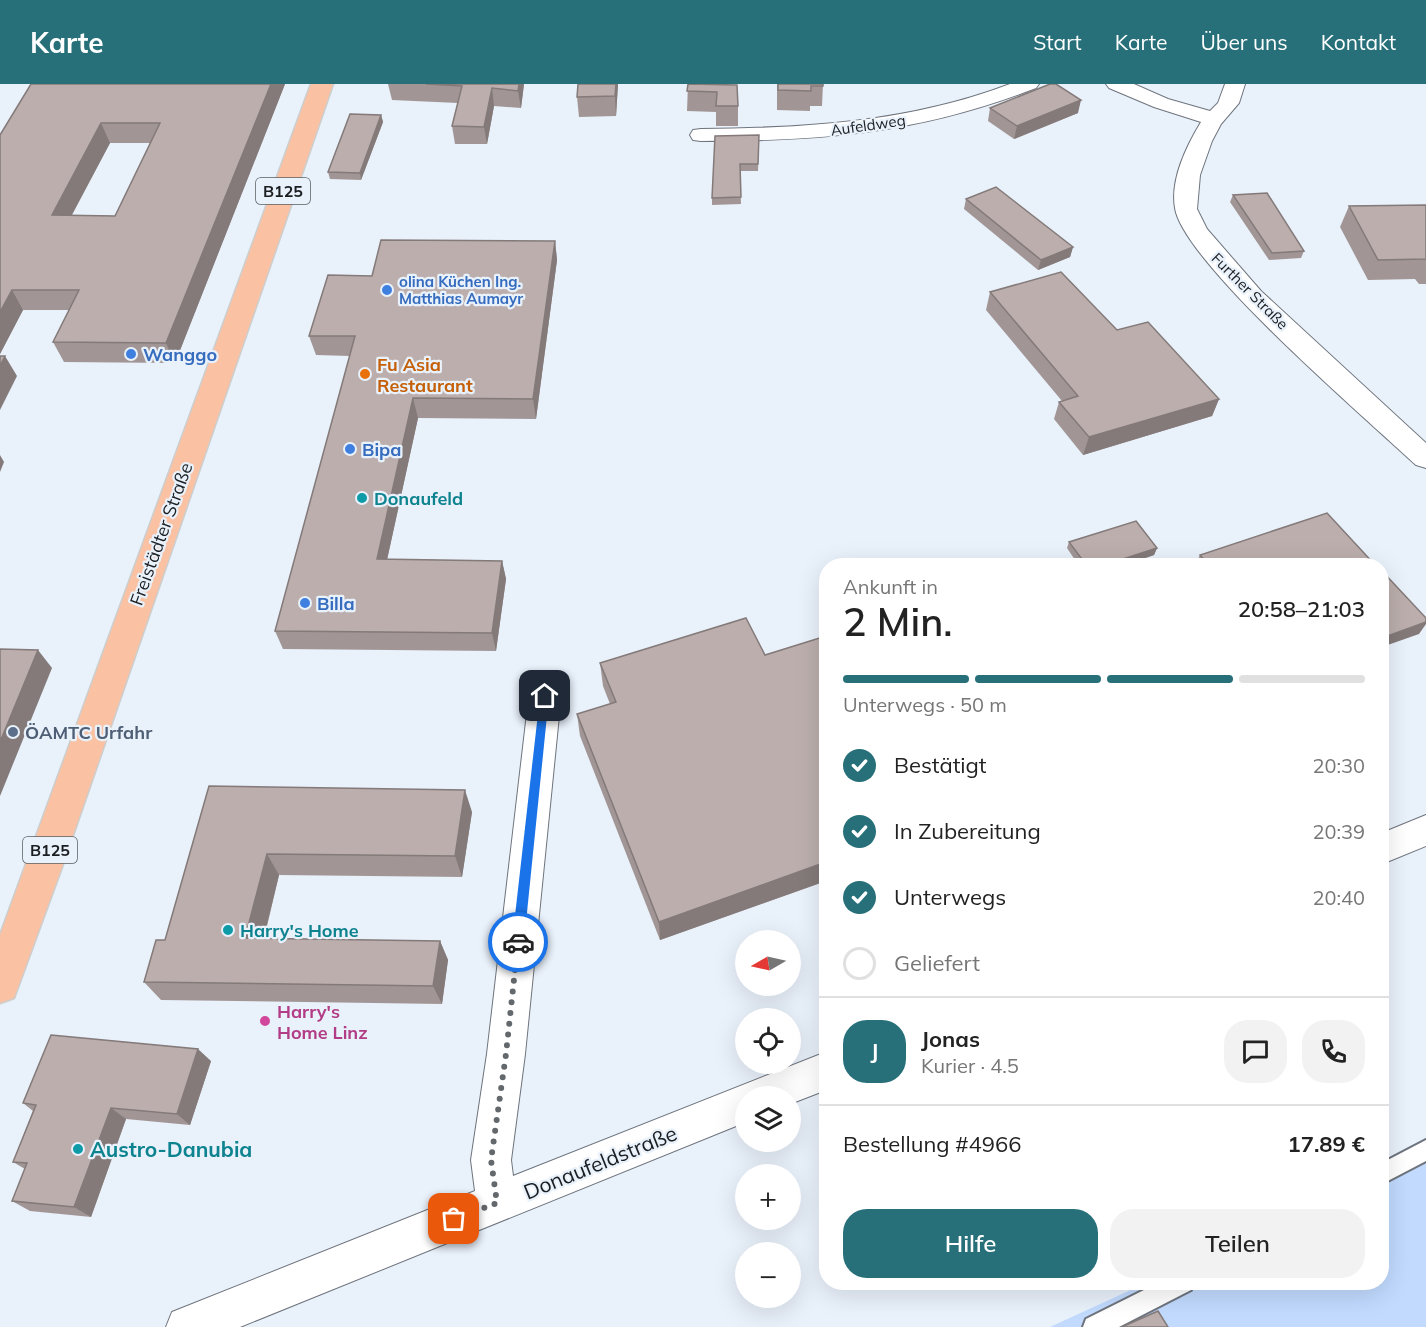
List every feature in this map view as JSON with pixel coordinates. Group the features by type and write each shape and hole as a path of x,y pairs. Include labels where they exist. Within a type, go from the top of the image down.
{"main road":[{"name":"Freistädter Straße","path":"0,985 322,84"}],"street":[{"name":"Aufeldweg","path":"701,135 772,135 854,129 940,114 1029,84"},
{"path":"1116,84 1161,103 1213,119"},
{"name":"Further Straße","path":"1235,84 1227,106 1213,119 1202,139 1188,187 1186,209 1190,223 1200,238 1245,288 1426,458"},
{"path":"497,1203 491,1160 507,1043 545,696"},
{"path":"1389,846 1426,830"},
{"path":"788,1086 819,1074"},
{"name":"Donaufeldstraße","path":"187,1327 735,1107"}],"lane":[{"path":"1389,1170 1426,1150"},
{"path":"1094,1327 1169,1290"}],"shaded area":[{"path":"1426,1138 1426,1327 1050,1327 1131,1290 1389,1290 1389,1157"}],"building":[{"path":"31,84 271,84 166,343 53,342 79,290 12,290 0,312 0,135","holes":["101,123 160,123 115,216 52,215"]},
{"path":"426,84 519,84 518,91 492,88 484,127 452,126 462,86"},
{"path":"578,84 616,84 615,96 577,97"},
{"path":"688,84 737,85 738,106 716,106 717,92 687,91"},
{"path":"778,84 823,84 823,86 811,86 811,91 778,90"},
{"path":"1050,84 1056,84 1081,100 1017,126 990,108"},
{"path":"350,114 381,115 360,173 328,172"},
{"path":"759,135 758,164 740,164 741,197 712,198 715,136"},
{"path":"996,187 1073,247 1041,260 966,199"},
{"path":"1267,193 1304,251 1272,253 1233,195"},
{"path":"1426,205 1426,259 1378,260 1349,206"},
{"name":"Donaufeld","path":"381,240 555,241 533,399 413,398 377,559 502,561 492,633 275,631 355,336 309,336 328,275 372,276"},
{"path":"1061,272 1117,330 1148,322 1219,399 1089,437 1059,402 1078,396 990,292"},
{"path":"0,356 5,356 0,366"},
{"path":"1327,513 1369,558 1202,558 1200,555"},
{"path":"1136,521 1157,548 1126,558 1081,558 1069,542"},
{"path":"1389,578 1426,618 1426,622 1389,635"},
{"path":"746,618 765,655 819,638 819,865 659,922 577,714 616,702 600,663"},
{"path":"0,649 38,650 0,742"},
{"name":"Harry's Home","path":"209,786 465,790 455,856 267,854 245,938 440,941 433,986 144,982 156,940 165,940"},
{"name":"Austro-Danubia","path":"51,1035 198,1049 177,1114 111,1108 74,1207 12,1201 27,1163 13,1162 36,1105 23,1103"},
{"path":"1158,1311 1168,1327 1122,1327"}],"way so far":[{"path":"454,1219 497,1203 491,1160 506,1054 518,942"}],"place":[{"name":"olina Küchen Ing. Matthias Aumayr","path":"387,290"},
{"name":"Wanggo","path":"131,354"},
{"name":"Fu Asia Restaurant","path":"365,374"},
{"name":"Bipa","path":"350,449"},
{"name":"Donaufeld","path":"362,498"},
{"name":"Billa","path":"305,603"},
{"name":"ÖAMTC Urfahr","path":"13,732"},
{"name":"Harry's Home","path":"228,930"},
{"name":"Harry's Home Linz","path":"265,1021"},
{"name":"Austro-Danubia","path":"78,1149"}],"route":[{"path":"518,942 545,696"}]}
